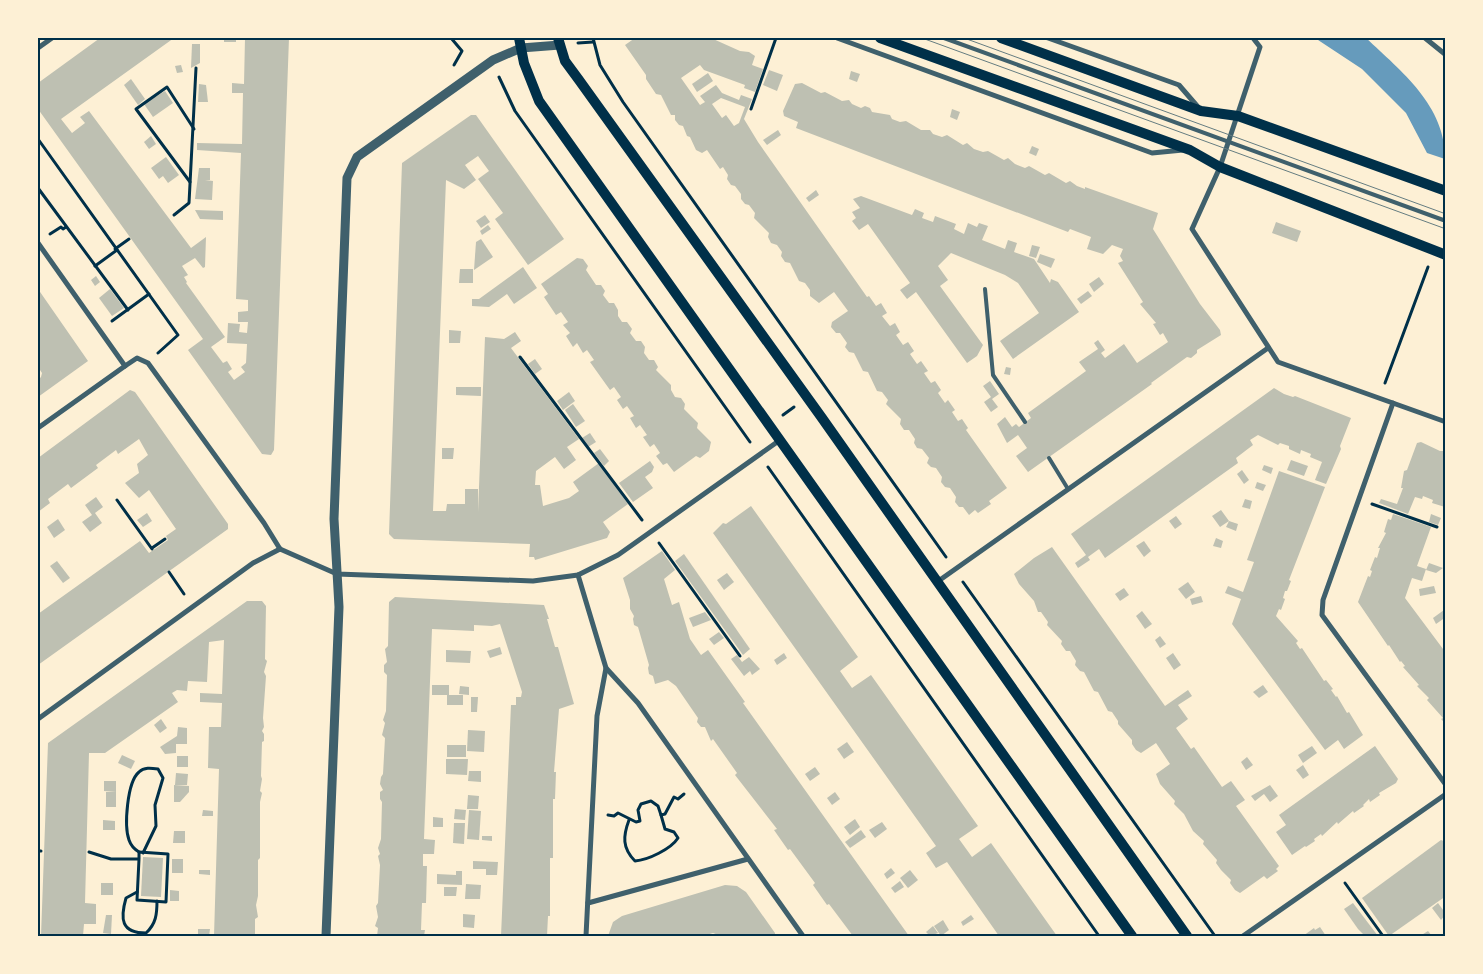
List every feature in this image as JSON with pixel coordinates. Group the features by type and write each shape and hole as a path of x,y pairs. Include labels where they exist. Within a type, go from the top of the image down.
{"main road":[{"path":"880,38 1190,150 1220,167 1446,255"},
{"path":"1001,38 1202,111 1238,116 1446,191"},
{"path":"559,41 565,61 1187,936"},
{"path":"520,43 531,83 542,106 1132,936"}],"street":[{"path":"38,48 52,38"},
{"path":"837,38 1152,153 1190,150"},
{"path":"1048,38 1179,85 1202,111"},
{"path":"1253,38 1260,47 1220,167 1192,230 1278,362 1446,422"},
{"path":"1426,38 1446,55"},
{"path":"326,936 339,607 334,519 347,178 357,157 493,60 520,43 559,41"},
{"path":"38,244 125,366"},
{"path":"937,582 1268,348"},
{"path":"38,428 137,358 148,363 264,523 280,549 337,574 533,581 578,575 618,555 780,440"},
{"path":"1393,403 1323,600 1322,615 1446,785"},
{"path":"38,719 253,563 280,549"},
{"path":"578,575 606,668 638,703 803,936"},
{"path":"586,936 597,716 606,668"},
{"path":"1243,936 1446,794"},
{"path":"588,902 748,859"}],"lane":[{"path":"944,38 1446,221"},
{"path":"985,289 993,375 1025,422"},
{"path":"1049,458 1068,489"}],"path":[{"path":"451,38 462,51 454,64 464,81"},
{"path":"593,38 600,65 623,102 1215,936"},
{"path":"751,109 776,38"},
{"path":"493,60 503,86 522,120 1099,936"},
{"path":"579,80 600,65"},
{"path":"174,215 189,203 196,68"},
{"path":"190,182 136,108 167,87 194,128"},
{"path":"522,120 542,106"},
{"path":"38,140 178,335 148,363"},
{"path":"38,188 128,310"},
{"path":"95,266 129,239"},
{"path":"1380,398 1434,250"},
{"path":"99,330 149,294"},
{"path":"520,356 652,532 740,656"},
{"path":"116,500 152,549 165,539"},
{"path":"1359,500 1436,527"},
{"path":"168,572 193,607"},
{"path":"141,853 138,859 137,900 166,902 168,854 141,853 132,847 127,834 128,796 134,778 140,771 149,767 158,768 163,778 155,805 156,826 141,853"},
{"path":"661,815 665,814 674,797 678,799 695,783"},
{"path":"592,811 614,816 618,813 636,822 640,821 638,810 641,804 651,801 658,806 665,829 674,832 678,838 674,845 635,861 628,854 625,846 624,838 629,820"},
{"path":"89,852 111,859 138,859"},
{"path":"1336,871 1383,936"},
{"path":"138,892 126,898 123,912 126,926 131,931 146,932 152,927 157,914 157,901"}],"water":[{"path":"1315,38 1366,38 1379,50 1407,77 1430,106 1438,122 1443,140 1445,159 1427,153 1406,113 1362,69"}],"building":[{"path":"100,38 174,38 61,119 72,133 85,123 80,117 89,111 191,248 206,237 205,267 203,268 195,258 182,266 188,275 184,277 186,283 225,337 211,347 223,363 227,361 232,369 228,372 234,380 245,372 241,367 246,363 247,344 227,343 228,323 240,324 239,332 247,333 248,322 238,322 238,312 248,311 248,300 236,299 241,153 197,150 197,143 242,144 243,93 232,93 232,83 244,84 245,38 289,38 274,450 271,455 262,454 188,350 203,339 38,109 38,83"},
{"path":"224,38 236,38 236,42 224,42"},
{"path":"635,38 711,38 755,56 752,65 763,69 755,92 744,88 745,85 704,70 700,65 681,78 700,105 705,102 700,96 716,85 722,93 739,100 741,95 752,99 744,119 758,142 867,297 869,296 876,306 881,303 887,313 882,316 890,326 895,323 900,332 896,335 903,345 908,342 914,351 910,354 917,364 921,361 928,371 924,373 931,383 935,381 941,390 938,393 945,403 948,400 955,410 952,412 958,421 962,419 968,428 966,430 1007,488 989,501 991,504 978,513 975,510 969,515 963,507 959,507 955,502 956,497 950,488 945,487 941,482 942,477 936,468 931,467 927,463 929,458 922,449 917,448 914,443 915,439 909,430 904,430 900,424 901,419 886,404 888,400 882,392 877,391 868,372 863,371 854,353 849,352 845,347 847,343 840,333 836,333 831,327 832,322 848,311 834,292 819,303 810,296 810,290 805,283 799,281 790,263 785,262 781,256 782,252 777,245 771,243 768,237 769,233 754,218 755,213 741,199 741,194 735,186 731,185 723,167 720,169 707,150 702,153 696,150 683,126 679,125 675,120 675,115 671,115 661,95 656,94 646,79 646,75 625,45","holes":["721,98 745,107 739,123 734,126 726,115 722,118 712,104"]},
{"path":"192,44 200,44 200,63 191,68"},
{"path":"181,65 183,72 177,73 175,66"},
{"path":"769,70 783,75 777,91 763,85"},
{"path":"851,71 860,74 857,82 849,79"},
{"path":"708,73 713,81 697,92 692,84"},
{"path":"131,79 145,99 138,105 124,85"},
{"path":"802,83 842,101 849,100 852,104 861,108 865,106 870,108 872,112 890,115 892,119 900,122 906,121 921,130 930,130 933,134 942,137 947,135 963,145 967,143 974,149 983,152 988,151 1004,160 1008,158 1015,164 1025,168 1029,166 1045,175 1049,173 1066,183 1070,181 1085,189 1085,187 1158,213 1153,229 1200,304 1220,330 1221,335 1197,350 1197,353 1191,358 1187,357 1028,472 1016,456 1027,448 1018,435 1007,443 997,424 1005,417 1012,427 1016,424 1019,427 1031,418 1028,413 1086,371 1079,362 1098,349 1094,343 1098,340 1105,350 1101,353 1105,358 1124,344 1137,363 1168,342 1163,333 1160,335 1153,324 1156,323 1140,304 1143,302 1118,263 1123,261 1120,256 1123,249 1112,245 1103,254 1087,249 1091,237 1070,229 1068,232 796,128 798,122 784,116 783,111 795,84"},
{"path":"199,84 206,85 208,102 198,102"},
{"path":"165,91 173,103 153,117 144,104"},
{"path":"952,109 960,112 957,120 950,117"},
{"path":"471,115 476,115 564,239 528,265 495,219 503,213 478,179 489,171 478,156 465,165 476,180 464,189 446,180 433,511 446,511 447,504 465,504 465,489 478,489 478,512 485,337 504,339 515,332 521,341 511,348 579,439 567,447 576,460 564,469 555,457 536,471 535,485 540,485 543,506 569,498 579,491 573,482 599,463 628,504 603,522 610,532 607,538 535,560 534,557 529,557 530,544 394,539 389,534 402,163"},
{"path":"778,130 781,135 767,145 763,140"},
{"path":"151,136 156,144 149,149 144,142"},
{"path":"1032,146 1039,149 1036,156 1029,153"},
{"path":"166,157 179,175 168,183 163,176 159,179 151,168"},
{"path":"199,168 210,168 210,180 205,180 213,181 212,200 195,199"},
{"path":"816,190 819,195 809,202 806,198"},
{"path":"861,196 912,215 915,209 924,213 922,218 933,222 935,216 956,224 954,229 964,234 968,223 977,227 979,223 988,226 982,240 1005,249 1008,240 1017,243 1014,252 1034,259 1050,283 1051,279 1058,282 1079,312 1013,359 1000,341 1039,313 1018,283 1005,275 951,253 938,266 948,280 940,286 983,345 977,356 967,363 916,292 907,299 900,290 910,283 868,224 859,230 852,221 856,218 852,212 860,208 853,199"},
{"path":"195,210 223,211 223,220 200,219"},
{"path":"485,215 490,222 481,228 476,221"},
{"path":"1276,222 1301,231 1297,242 1272,233"},
{"path":"488,225 491,229 482,235 480,231"},
{"path":"481,239 493,257 474,270 476,242"},
{"path":"1032,245 1040,247 1036,258 1029,256"},
{"path":"1040,254 1055,259 1051,268 1037,262"},
{"path":"577,258 583,259 588,266 586,270 596,285 601,285 605,291 603,295 609,303 614,303 622,322 627,322 632,329 630,333 636,341 641,341 645,347 644,353 649,360 654,360 658,367 656,370 671,385 671,390 675,397 681,398 685,404 684,409 698,423 697,428 711,442 709,451 700,458 696,456 674,472 667,463 663,465 656,456 660,453 654,444 650,447 643,437 647,435 640,425 636,428 630,418 634,416 627,406 623,409 617,400 621,397 614,387 610,390 590,362 594,360 587,350 583,353 577,343 573,347 566,336 570,333 563,325 568,322 561,312 556,315 544,297 548,294 541,284"},
{"path":"523,267 537,288 514,304 507,294 489,307 472,306 472,299 479,299"},
{"path":"460,269 473,269 473,283 459,283"},
{"path":"96,276 100,282 95,286 91,280"},
{"path":"1099,277 1104,284 1094,292 1089,284"},
{"path":"38,289 88,361 38,397 38,380 42,373 38,367"},
{"path":"110,289 124,308 112,316 99,298"},
{"path":"1088,291 1092,296 1081,304 1077,299"},
{"path":"449,330 461,331 460,343 449,343"},
{"path":"535,359 542,369 535,374 528,364"},
{"path":"1006,367 1011,368 1010,375 1004,374"},
{"path":"990,381 999,394 992,399 998,407 991,412 984,402 991,397 983,386"},
{"path":"456,387 481,387 481,396 456,395"},
{"path":"1274,388 1284,394 1295,396 1351,418 1340,446 1341,449 1326,484 1315,480 1322,462 1310,457 1311,454 1301,450 1300,454 1289,449 1289,446 1280,443 1278,445 1258,435 1250,440 1253,445 1236,458 1238,463 1105,558 1099,549 1088,557 1090,560 1078,568 1075,563 1086,555 1071,534"},
{"path":"130,390 135,392 228,524 228,529 38,665 38,614 140,541 149,553 168,540 166,536 176,529 149,490 139,498 125,483 139,473 137,464 148,455 139,439 118,454 116,450 96,465 98,468 71,488 68,484 48,499 50,503 38,512 38,458"},
{"path":"569,392 575,401 563,410 557,401"},
{"path":"573,404 585,421 576,427 565,410"},
{"path":"590,433 596,442 588,447 582,438"},
{"path":"1421,442 1440,451 1446,451 1445,507 1432,503 1433,500 1423,496 1422,499 1415,497 1408,514 1379,503 1381,499 1397,504 1403,488 1401,488 1404,471 1407,470 1417,443"},
{"path":"442,448 454,448 453,459 442,459"},
{"path":"600,449 609,461 604,466 594,453"},
{"path":"1291,460 1308,466 1304,476 1287,470"},
{"path":"650,461 654,467 652,472 645,477 653,488 633,502 619,483"},
{"path":"1264,465 1273,468 1271,474 1262,470"},
{"path":"1242,470 1249,480 1244,484 1237,474"},
{"path":"1279,471 1325,487 1289,580 1291,581 1287,591 1285,591 1283,598 1285,599 1281,610 1279,609 1276,616 1298,641 1296,643 1300,649 1302,648 1324,681 1326,680 1333,689 1331,690 1347,713 1349,712 1363,735 1344,749 1338,740 1325,750 1232,624 1241,599 1225,593 1228,586 1243,592 1254,562 1247,560"},
{"path":"1257,482 1266,485 1263,491 1255,488"},
{"path":"96,497 103,507 95,513 102,523 90,532 82,522 92,515 85,505"},
{"path":"1245,499 1252,501 1250,509 1242,507"},
{"path":"751,506 858,657 840,671 852,688 871,675 978,826 959,839 972,857 991,843 1057,936 999,936 947,862 936,868 926,853 936,846 713,533 723,523 726,524"},
{"path":"1221,510 1229,521 1220,527 1212,516"},
{"path":"147,513 152,521 143,527 137,520"},
{"path":"1393,514 1431,527 1417,566 1426,569 1422,581 1412,578 1405,598 1446,653 1446,724 1427,700 1429,698 1403,667 1405,666 1388,646 1358,602 1368,576 1370,577 1372,571 1370,570 1375,557 1377,558 1380,548 1378,548 1386,533 1384,532 1388,519 1391,520"},
{"path":"1431,514 1441,518 1438,525 1429,522"},
{"path":"1176,516 1182,524 1175,529 1169,521"},
{"path":"58,519 65,530 54,538 47,527"},
{"path":"1229,521 1238,524 1236,531 1226,527"},
{"path":"1216,538 1223,541 1221,548 1213,546"},
{"path":"1144,541 1151,551 1144,557 1136,546"},
{"path":"1052,547 1165,706 1188,690 1192,696 1178,705 1188,719 1176,728 1191,749 1194,747 1222,787 1231,781 1245,800 1236,806 1279,866 1276,869 1278,871 1267,879 1264,876 1240,893 1235,890 1230,883 1231,880 1221,870 1216,863 1217,860 1203,844 1204,841 1193,831 1184,814 1174,804 1175,801 1160,784 1156,774 1170,764 1156,743 1141,753 1136,750 1132,740 1118,724 1112,712 1108,711 1098,692 1094,691 1084,672 1080,671 1075,665 1076,661 1070,651 1066,651 1061,644 1062,641 1047,625 1048,622 1041,612 1038,612 1034,601 1019,584 1014,574"},
{"path":"662,551 675,570 664,579 672,605 679,602 690,639 701,655 708,650 745,702 743,703 909,936 853,936 829,904 827,905 813,885 815,883 790,849 788,850 774,830 777,829 735,775 737,773 713,739 711,741 705,727 701,727 697,722 698,718 676,686 668,680 655,684 653,676 649,674 649,665 638,627 634,625 634,616 630,609 630,600 623,578"},
{"path":"684,554 750,649 743,655 675,561"},
{"path":"57,561 70,578 63,583 50,566"},
{"path":"1429,563 1443,568 1436,573 1426,570"},
{"path":"727,573 734,582 724,590 717,580"},
{"path":"1188,582 1195,592 1186,599 1178,589"},
{"path":"1434,586 1436,593 1420,596 1419,589"},
{"path":"1124,588 1129,595 1120,601 1115,594"},
{"path":"1201,596 1203,602 1192,605 1190,599"},
{"path":"395,597 544,605 555,647 558,647 574,704 559,709 554,772 556,772 555,799 553,799 553,858 550,858 550,916 548,916 547,936 501,936 511,705 516,705 516,697 521,697 522,692 500,624 492,626 474,625 474,631 432,629 424,839 435,840 434,854 423,854 423,866 427,866 426,903 422,903 421,930 425,930 424,936 377,936 378,928 375,926 378,917 376,906 378,903 380,865 378,856 380,854 378,848 381,839 382,802 380,792 383,790 380,784 383,774 385,738 382,735 386,711 387,675 384,672 384,665 387,662 385,649 388,646 389,602"},
{"path":"247,601 262,601 266,606 265,659 267,661 264,672 266,676 260,791 262,793 260,802 260,858 258,860 258,896 256,905 258,917 255,919 255,936 214,936 219,769 208,768 209,727 221,727 222,703 200,702 200,693 222,694 224,640 209,642 207,682 188,681 187,691 177,690 172,693 178,702 105,753 89,753 85,903 96,904 96,924 84,924 83,936 41,936 48,743"},
{"path":"1444,610 1446,617 1436,624 1433,618"},
{"path":"1142,611 1152,624 1145,629 1136,616"},
{"path":"705,612 711,620 693,627 689,618"},
{"path":"719,632 724,638 714,645 709,639"},
{"path":"1160,636 1166,644 1160,648 1155,640"},
{"path":"500,647 502,654 490,658 487,651"},
{"path":"446,650 471,651 470,663 446,662"},
{"path":"784,653 787,658 777,665 774,660"},
{"path":"1173,653 1181,665 1174,670 1166,658"},
{"path":"737,655 742,662 749,657 760,669 752,675 750,671 744,676 731,659"},
{"path":"432,685 449,685 449,695 432,695"},
{"path":"1263,685 1268,692 1259,698 1253,692"},
{"path":"460,686 469,687 469,695 459,694"},
{"path":"447,695 463,695 463,705 447,705"},
{"path":"471,697 478,697 477,712 471,712"},
{"path":"161,719 167,728 160,733 154,725"},
{"path":"178,727 187,728 187,744 176,744 176,753 165,754 160,747 177,736"},
{"path":"468,730 485,731 484,752 467,751"},
{"path":"847,742 854,752 844,759 837,749"},
{"path":"447,745 466,745 466,757 447,757"},
{"path":"1312,746 1317,753 1303,763 1298,755"},
{"path":"1375,746 1398,779 1396,783 1379,793 1380,795 1370,802 1369,799 1364,806 1354,813 1353,811 1322,836 1321,834 1314,839 1315,841 1292,855 1276,832 1286,825 1279,815"},
{"path":"122,755 135,761 131,769 118,763"},
{"path":"177,756 188,756 188,767 177,767"},
{"path":"1247,757 1253,765 1246,770 1241,762"},
{"path":"446,759 468,759 467,775 446,774"},
{"path":"1303,765 1309,775 1303,779 1296,770"},
{"path":"815,767 820,774 810,781 805,774"},
{"path":"469,771 481,771 481,782 468,781"},
{"path":"176,773 188,774 187,785 175,785"},
{"path":"104,781 116,781 116,792 104,791"},
{"path":"174,785 189,786 189,792 180,802 174,802"},
{"path":"1270,785 1278,796 1270,802 1264,794 1255,801 1251,796"},
{"path":"106,792 116,792 116,807 106,807"},
{"path":"835,792 840,799 832,805 827,798"},
{"path":"468,795 479,796 478,809 467,809"},
{"path":"455,809 466,810 465,820 454,819"},
{"path":"203,810 213,811 213,816 202,816"},
{"path":"469,810 481,811 479,840 467,839"},
{"path":"433,817 443,818 443,827 433,827"},
{"path":"855,819 860,827 850,835 844,827"},
{"path":"103,820 115,821 115,830 103,830"},
{"path":"882,822 887,829 875,838 869,830"},
{"path":"454,823 465,823 464,844 453,843"},
{"path":"861,830 866,837 850,848 845,842"},
{"path":"174,831 185,831 185,843 173,843"},
{"path":"482,836 492,836 492,841 482,840"},
{"path":"1441,840 1446,842 1446,896 1389,936 1362,898"},
{"path":"143,857 163,858 161,897 141,896"},
{"path":"172,859 183,859 183,873 172,873"},
{"path":"473,861 498,862 497,875 486,875 486,869 473,869"},
{"path":"891,868 895,873 887,879 884,874"},
{"path":"199,870 210,870 210,875 199,874"},
{"path":"910,870 918,880 908,888 900,878"},
{"path":"456,871 462,871 462,885 437,884 437,874 456,875"},
{"path":"900,881 904,887 895,893 891,888"},
{"path":"101,883 113,883 113,895 101,895"},
{"path":"466,884 481,885 480,899 465,899"},
{"path":"725,885 737,886 746,892 775,933 775,936 721,936 713,933 703,936 608,936 613,922 622,916"},
{"path":"444,887 457,887 456,896 444,896"},
{"path":"170,890 179,891 179,901 170,901"},
{"path":"1353,903 1378,936 1365,936 1358,929 1344,909"},
{"path":"1438,903 1446,914 1441,920 1432,908"},
{"path":"463,914 475,915 474,928 463,927"},
{"path":"106,915 112,915 111,934 103,933"},
{"path":"971,915 974,919 963,926 961,922"},
{"path":"943,920 949,930 941,936 934,926"},
{"path":"933,926 938,933 930,936 926,932"},
{"path":"1320,927 1326,936 1303,936 1314,928 1315,930"},
{"path":"198,929 210,929 209,936 198,936"},
{"path":"1428,931 1432,936 1420,936"}],"tram line":[{"path":"922,38 1446,229"},
{"path":"964,38 1446,214"}]}
